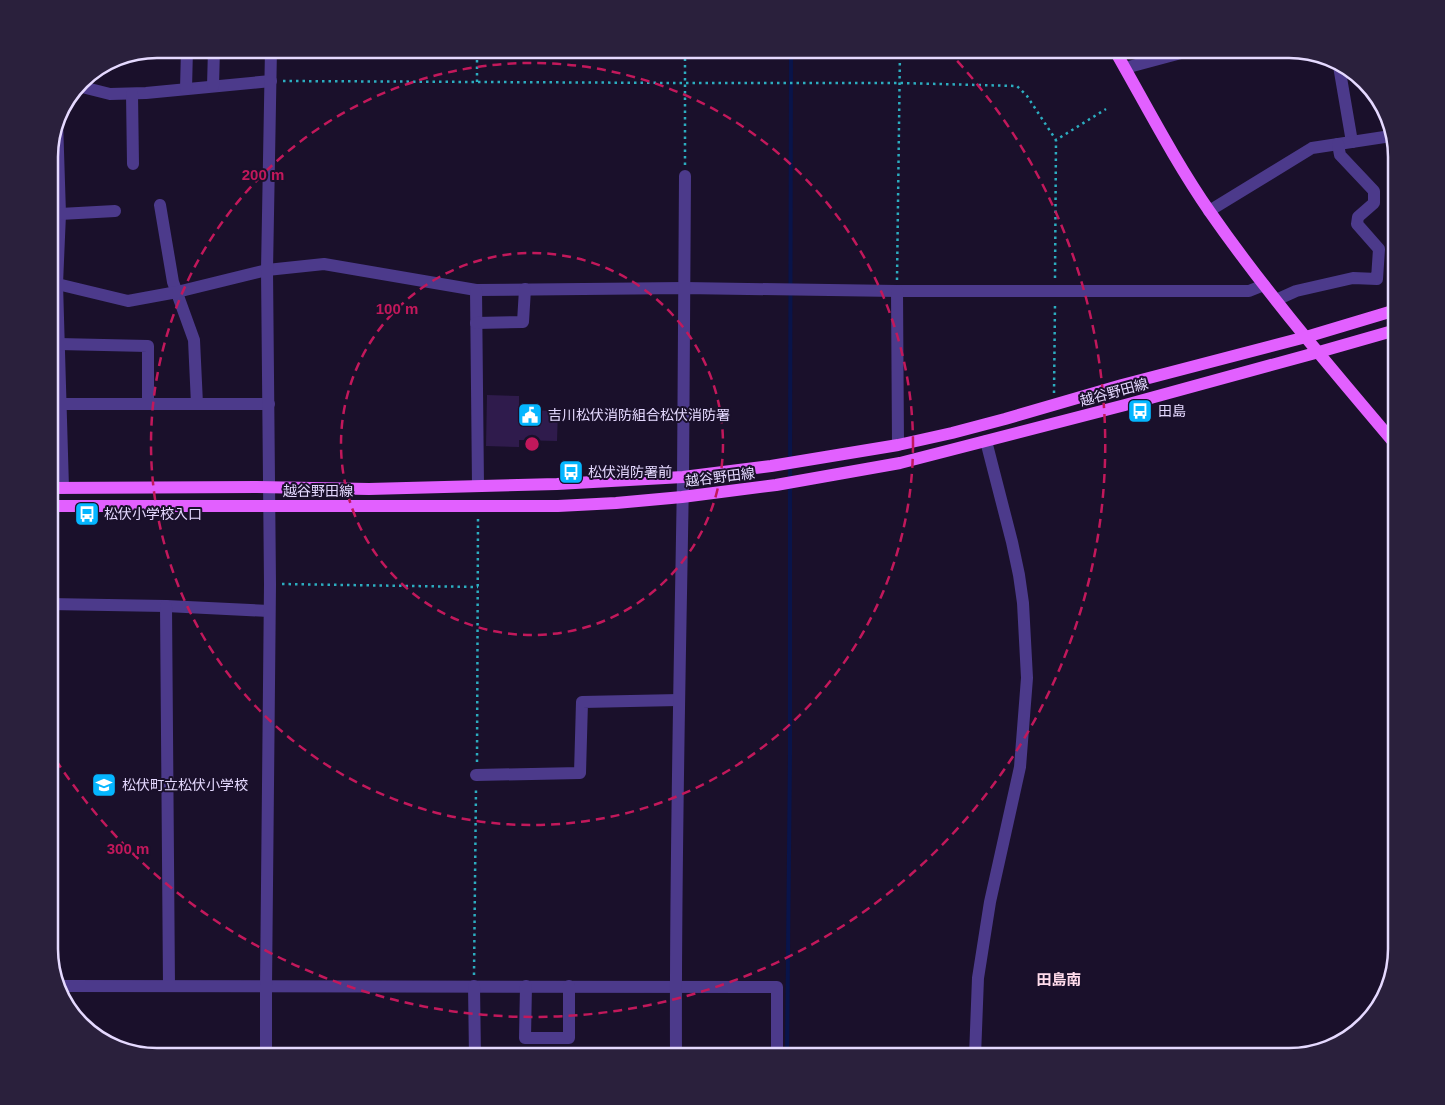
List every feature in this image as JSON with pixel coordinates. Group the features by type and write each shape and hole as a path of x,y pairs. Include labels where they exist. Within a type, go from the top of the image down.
{"main road":[{"path":"1119,58 1175,155 1210,211 1264,285 1388,435"},
{"name":"越谷野田線","path":"58,488 270,487 369,489 478,486 605,482 683,477 772,466 898,445 996,422 1122,385 1306,337 1388,312"},
{"name":"越谷野田線","path":"58,506 577,505 682,497 776,485 900,463 1388,332"}],"street":[{"path":"186,89 188,58"},
{"path":"213,86 214,58"},
{"path":"266,1048 270,584 267,270 271,58"},
{"path":"1125,68 1162,58"},
{"path":"1339,72 1352,142"},
{"path":"85,88 110,94 132,94 271,81"},
{"path":"132,94 133,164"},
{"path":"1210,211 1312,148 1385,137"},
{"path":"1276,300 1296,291 1353,278 1377,279 1379,249 1357,224 1358,216 1374,203 1374,191 1340,155 1338,144"},
{"path":"58,151 60,214 58,234"},
{"path":"676,1048 685,176"},
{"path":"160,205 173,282 194,340 197,404"},
{"path":"60,214 115,211"},
{"path":"58,284 128,301 177,292 267,270 324,264 476,290 684,288 897,291 1249,291 1264,285"},
{"path":"476,290 478,486"},
{"path":"476,323 523,322 525,290"},
{"path":"897,291 898,445"},
{"path":"58,334 58,359"},
{"path":"59,344 148,346 148,404"},
{"path":"58,404 269,404"},
{"path":"58,436 63,488"},
{"path":"975,1048 978,978 990,902 1020,767 1027,678 1026,639 1019,575 986,441"},
{"path":"58,604 166,606 269,611"},
{"path":"166,606 169,986"},
{"path":"476,776 580,772 582,702 679,700"},
{"path":"67,990 169,986 777,987 777,1048"},
{"path":"474,986 475,1048"},
{"path":"526,986 525,1038 569,1038 569,986"}],"path":[{"path":"477,58 477,82"},
{"path":"685,58 685,176"},
{"path":"897,291 900,58"},
{"path":"271,81 684,84 900,82 1017,86 1027,96 1056,140 1054,405"},
{"path":"1056,140 1106,109"},
{"path":"270,584 478,588 478,506"}],"building":[{"path":"487,395 519,396 519,410 558,411 557,441 519,440 519,447 486,446"}],"waterway":[{"path":"790,479 791,58"},
{"path":"787,1048 790,486"}],"place":[{"name":"田島","path":"1140,411"},
{"name":"吉川松伏消防組合松伏消防署","path":"530,415"},
{"name":"松伏消防署前","path":"571,472"},
{"name":"松伏小学校入口","path":"87,514"},
{"name":"松伏町立松伏小学校","path":"104,785"}],"district":[{"name":"田島南","path":"1059,980"}]}
